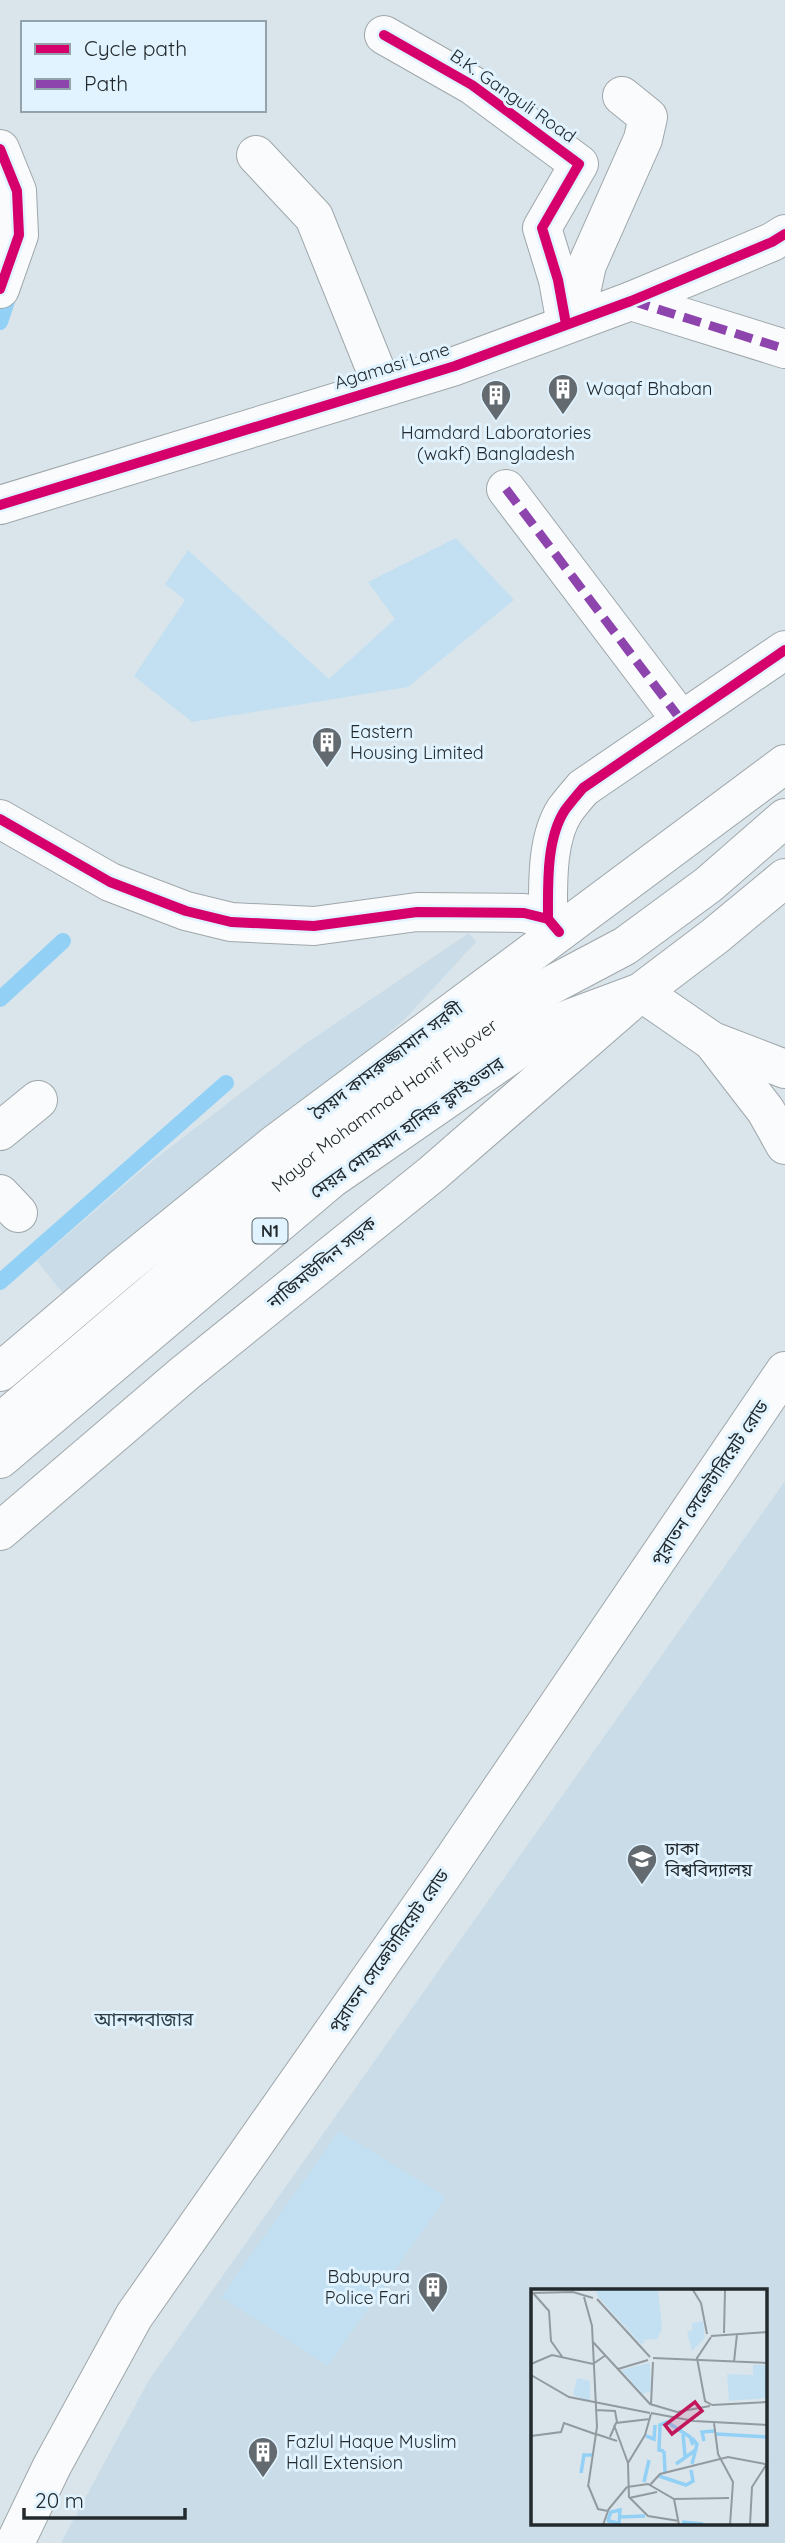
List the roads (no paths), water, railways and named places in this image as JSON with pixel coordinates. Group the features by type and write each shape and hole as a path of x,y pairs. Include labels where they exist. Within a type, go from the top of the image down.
{"main road":[{"name":"B.K. Ganguli Road","path":"384,35 472,85 579,164 542,228 570,322"},
{"path":"570,322 587,265 643,139 648,117 622,96"},
{"path":"0,149 17,191 19,235 0,289"},
{"path":"256,155 314,217 383,388"},
{"name":"Agamasi Lane","path":"0,505 455,366 631,300 772,242 785,234"},
{"path":"631,300 785,349"},
{"path":"506,489 681,720"},
{"path":"0,819 110,882 186,911 232,922 314,926 416,912 524,913 554,925 551,855 564,812 583,788 785,650"},
{"name":"সৈয়দ কামরুজ্জামান সরণী","path":"0,1372 275,1144 554,925 785,764"},
{"name":"Mayor Mohammad Hanif Flyover","path":"0,1423 324,1146 547,1007 708,885 785,818"},
{"path":"785,878 641,992 712,1041 785,1069"},
{"name":"মেয়র মোহাম্মদ হানিফ ফ্লাইওভার","path":"0,1459 331,1179 547,1007 641,992"},
{"name":"নাজিমউদ্দিন সড়ক","path":"0,1531 185,1373 432,1174 641,992"},
{"path":"712,1041 766,1111 785,1145"},
{"path":"0,1131 38,1100"},
{"name":"পুরাতন সেক্রেটারিয়েট রোড","path":"15,2543 52,2466 134,2316 442,1876 785,1371"}],"waterway":[{"path":"0,322 11,289"},
{"path":"0,999 63,941"},
{"path":"0,1282 226,1083"}],"place":[{"name":"Waqaf Bhaban","path":"563,416"},
{"name":"Hamdard Laboratories (wakf) Bangladesh","path":"496,422"},
{"name":"Eastern Housing Limited","path":"327,769"},
{"name":"ঢাকা বিশ্ববিদ্যালয়","path":"642,1886"},
{"name":"Babupura Police Fari","path":"433,2314"},
{"name":"Fazlul Haque Muslim Hall Extension","path":"263,2479"}],"district":[{"name":"আনন্দবাজার","path":"144,2019"}]}
